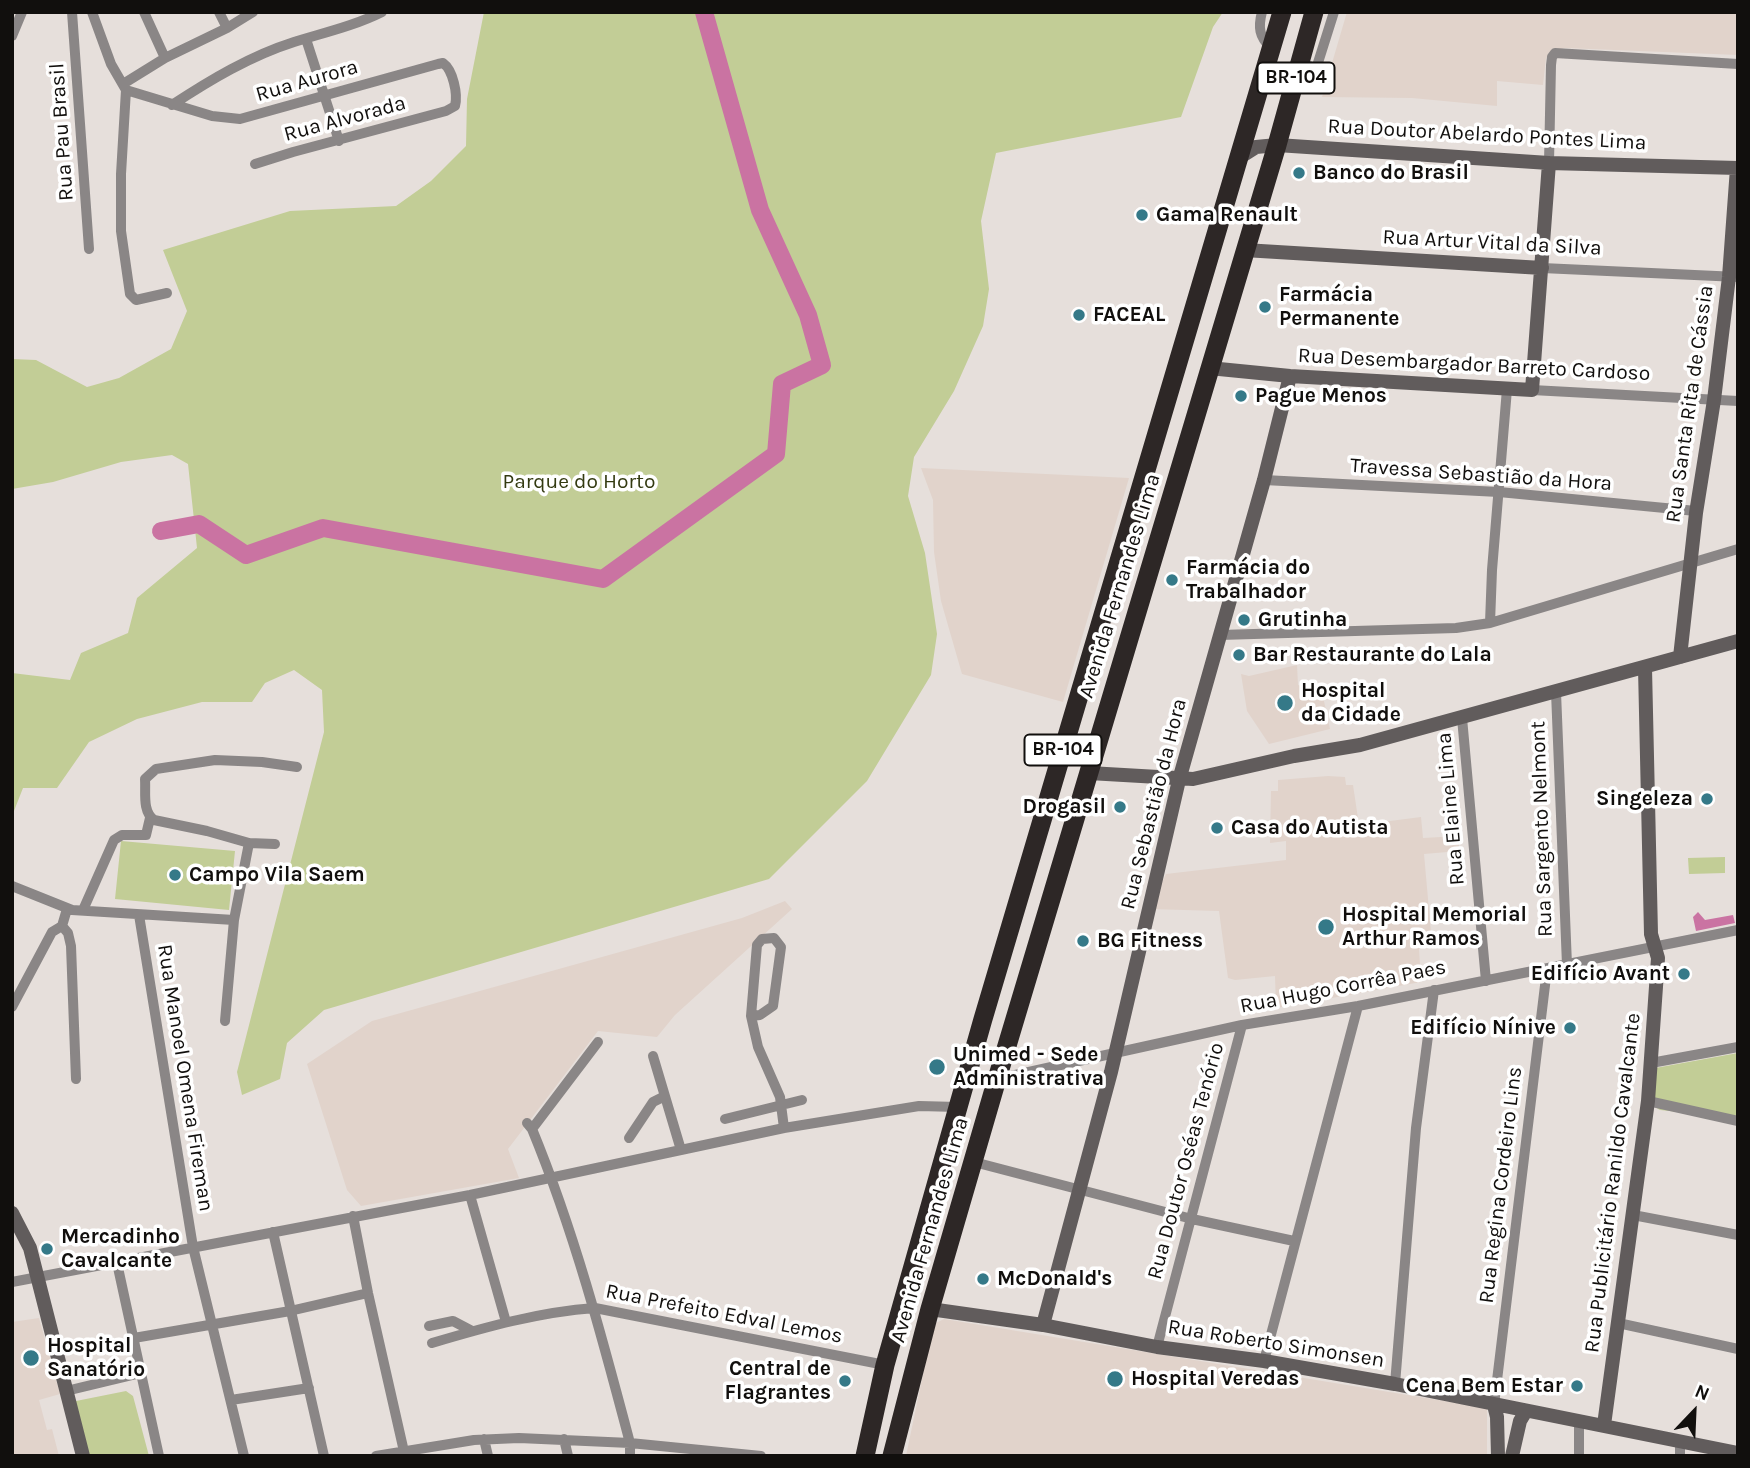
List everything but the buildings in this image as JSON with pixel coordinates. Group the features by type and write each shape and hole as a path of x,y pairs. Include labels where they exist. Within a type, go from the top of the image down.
{"highway":[{"name":"Avenida Fernandes Lima","path":"865,1456 885,1365 958,1107 1282,12"},
{"name":"Avenida Fernandes Lima","path":"892,1456 930,1309 997,1079 1244,250 1277,145 1308,65 1314,12"},
{"path":"1271,48 1308,65"}],"street":[{"path":"12,36 22,12"},
{"name":"Rua Pau Brasil","path":"72,12 89,249"},
{"path":"92,12 111,64 124,87 121,231 130,294 136,300 167,293"},
{"path":"144,12 165,58"},
{"path":"219,12 227,28"},
{"path":"124,87 165,58 227,28 253,12"},
{"path":"172,105 234,68 279,48 382,12"},
{"path":"1262,12 1260,32 1271,48"},
{"name":"Avenida Fernandes Lima","path":"1308,65 1334,12"},
{"path":"306,39 338,141"},
{"path":"1532,390 1549,163 1552,57 1557,52 1738,64"},
{"name":"Rua Aurora","path":"124,87 172,105 212,116 240,119 443,63 449,67 457,99 455,106 446,111"},
{"name":"Rua Alvorada","path":"255,164 446,111"},
{"name":"Rua Doutor Abelardo Pontes Lima","path":"1237,159 1256,147 1277,145 1549,163 1737,168"},
{"name":"Rua Santa Rita de Cássia","path":"1680,657 1696,511 1733,277 1738,156"},
{"name":"Rua Artur Vital da Silva","path":"1244,250 1733,277"},
{"name":"Rua Desembargador Barreto Cardoso","path":"1209,368 1290,376 1738,401"},
{"name":"Rua Sebastião da Hora","path":"1044,1325 1115,1053 1179,780 1264,480 1290,376"},
{"path":"1490,623 1507,389"},
{"name":"Travessa Sebastião da Hora","path":"1264,480 1499,492 1696,511"},
{"path":"1220,635 1456,628 1490,623 1738,549"},
{"path":"1089,773 1193,779 1294,756 1360,745 1738,641"},
{"name":"Rua Publicitário Ranildo Cavalcante","path":"1604,1425 1648,1101 1658,958 1651,934 1646,668"},
{"name":"Rua Sargento Nelmont","path":"1556,692 1567,965"},
{"name":"Rua Elaine Lima","path":"1462,718 1486,981"},
{"path":"83,909 114,840 119,836 146,835 150,818 146,809 145,783 147,776 156,769 215,760 297,767"},
{"path":"150,818 248,843 275,844"},
{"path":"225,1021 234,920 248,843"},
{"path":"12,886 67,909 234,920"},
{"path":"12,1007 52,932 62,926 67,909"},
{"name":"Rua Manoel Omena Fireman","path":"139,915 193,1247 244,1456"},
{"path":"62,926 68,933 71,946 76,1079"},
{"name":"Rua Hugo Corrêa Paes","path":"997,1079 1242,1025 1358,1006 1738,930"},
{"path":"751,1016 760,1015 773,1006 781,947 778,940 770,937 762,939 757,945 751,1016 758,1047 779,1092 784,1128"},
{"name":"Rua Regina Cordeiro Lins","path":"1494,1405 1547,969"},
{"path":"1395,1384 1416,1128 1434,990"},
{"path":"1264,1361 1358,1006"},
{"name":"Rua Doutor Oséas Tenório","path":"1157,1347 1242,1025"},
{"path":"598,1042 530,1126 552,1178 595,1308 630,1443 630,1456"},
{"path":"1651,1063 1738,1047"},
{"path":"653,1056 681,1150"},
{"path":"629,1138 653,1102 665,1096"},
{"path":"725,1119 802,1100"},
{"path":"1648,1101 1738,1121"},
{"path":"12,1282 470,1195 784,1128 919,1106 958,1107"},
{"path":"974,1162 1192,1219 1294,1241"},
{"path":"470,1195 506,1322"},
{"path":"12,1213 30,1248 83,1456"},
{"path":"1633,1215 1738,1235"},
{"path":"353,1216 405,1453"},
{"path":"273,1232 324,1456"},
{"path":"117,1263 159,1456"},
{"path":"134,1338 290,1311 368,1293"},
{"name":"Rua Prefeito Edval Lemos","path":"432,1343 506,1322 564,1310 595,1308 885,1365"},
{"name":"Rua Roberto Simonsen","path":"930,1309 1044,1325 1157,1347 1264,1361 1395,1384 1604,1425 1680,1448 1738,1453"},
{"path":"429,1326 453,1321 472,1331"},
{"path":"1618,1323 1738,1349"},
{"path":"66,1391 141,1373"},
{"path":"230,1400 309,1388"},
{"path":"1494,1405 1498,1456"},
{"path":"1512,1456 1525,1411"},
{"path":"1578,1456 1579,1421"},
{"path":"484,1439 488,1456"},
{"path":"376,1456 484,1439 564,1439 630,1443 761,1456"},
{"path":"564,1439 568,1456"}],"shaded area":[{"path":"1347,12 1738,12 1738,55 1565,48 1552,52 1546,58 1543,85 1497,81 1497,106 1412,98 1322,97"},
{"path":"921,468 1129,478 1063,702 962,674 941,601 934,552 933,500"},
{"name":"Hospital da Cidade","path":"1297,665 1298,685 1322,692 1330,729 1269,744 1247,711 1241,674 1249,676"},
{"name":"Hospital Memorial Arthur Ramos","path":"1345,777 1346,785 1353,785 1359,825 1421,817 1423,838 1459,836 1459,851 1424,854 1432,944 1419,949 1421,982 1276,1008 1275,976 1235,980 1228,978 1219,911 1149,909 1166,874 1286,860 1286,841 1270,843 1271,791 1278,791 1278,780"},
{"path":"785,901 792,909 675,1015 657,1037 598,1031 508,1149 519,1178 361,1206 347,1190 307,1064 372,1021 742,918"},
{"path":"1698,912 1705,920 1733,915 1735,923 1696,931 1693,917"},
{"name":"Hospital Sanatório","path":"39,1318 60,1394 39,1400 47,1430 52,1429 59,1456 12,1456 12,1322"},
{"name":"Hospital Veredas","path":"944,1319 1487,1408 1487,1456 906,1456 928,1350 936,1323"}],"green space":[{"name":"Parque do Horto","path":"484,12 1223,12 1213,27 1181,117 996,153 981,221 989,289 983,326 954,391 914,457 908,496 925,553 937,634 931,675 867,781 769,879 324,1010 287,1043 280,1079 242,1095 237,1072 324,732 322,690 294,670 265,683 252,702 202,702 137,719 89,742 57,788 23,788 12,816 12,673 70,680 81,653 128,633 137,598 197,548 188,464 172,455 121,462 53,482 12,489 12,359 36,360 87,387 119,378 171,349 187,311 163,250 290,211 396,206 431,181 466,146 467,99"},
{"name":"Campo Vila Saem","path":"121,841 235,851 229,910 115,899"},
{"path":"1725,857 1725,873 1689,874 1688,858"},
{"path":"1738,1053 1738,1118 1660,1110 1645,1101 1650,1069"},
{"path":"126,1391 133,1396 149,1456 85,1456 71,1402"}],"waterway":[{"path":"161,531 199,524 246,555 323,528 603,579 776,454 782,384 822,365 808,315 760,210 704,12"}],"place":[{"name":"Banco do Brasil","path":"1299,173"},
{"name":"Gama Renault","path":"1142,215"},
{"name":"Farmácia Permanente","path":"1265,307"},
{"name":"FACEAL","path":"1079,315"},
{"name":"Pague Menos","path":"1241,396"},
{"name":"Farmácia do Trabalhador","path":"1172,580"},
{"name":"Grutinha","path":"1244,620"},
{"name":"Bar Restaurante do Lala","path":"1239,655"},
{"name":"Hospital da Cidade","path":"1285,703"},
{"name":"Singeleza","path":"1707,799"},
{"name":"Drogasil","path":"1120,807"},
{"name":"Casa do Autista","path":"1217,828"},
{"name":"Campo Vila Saem","path":"175,875"},
{"name":"Hospital Memorial Arthur Ramos","path":"1326,927"},
{"name":"BG Fitness","path":"1083,941"},
{"name":"Edifício Avant","path":"1684,974"},
{"name":"Edifício Nínive","path":"1570,1028"},
{"name":"Unimed - Sede Administrativa","path":"937,1067"},
{"name":"Mercadinho Cavalcante","path":"47,1249"},
{"name":"McDonald's","path":"983,1279"},
{"name":"Hospital Sanatório","path":"31,1358"},
{"name":"Hospital Veredas","path":"1115,1379"},
{"name":"Central de Flagrantes","path":"845,1381"},
{"name":"Cena Bem Estar","path":"1577,1386"}]}
